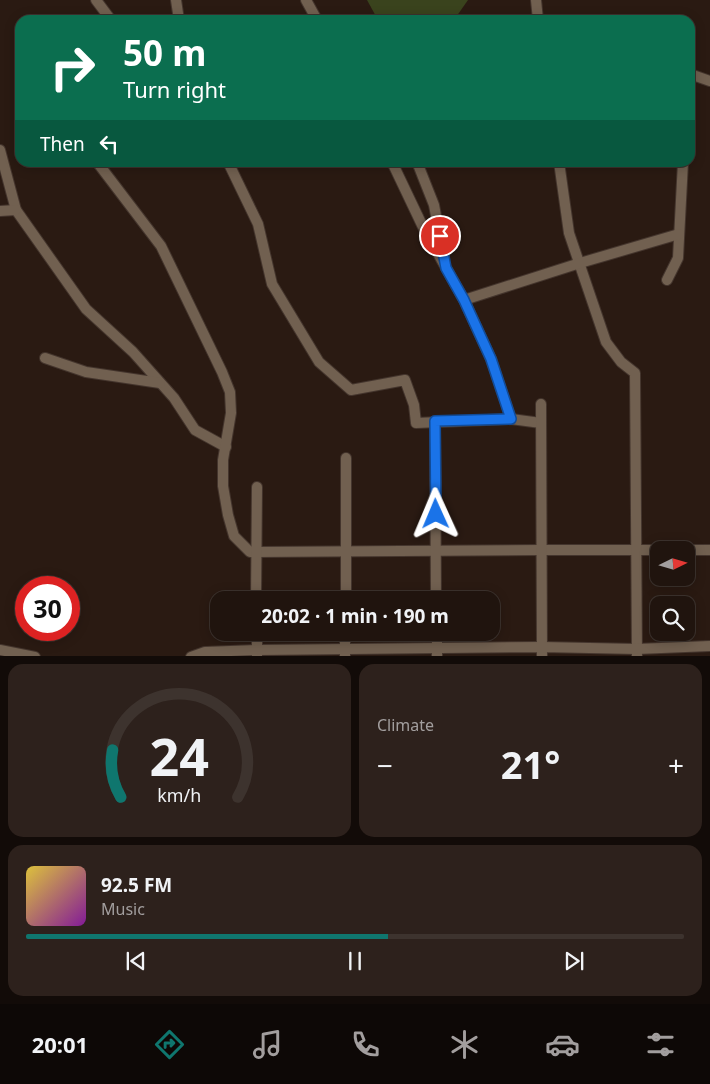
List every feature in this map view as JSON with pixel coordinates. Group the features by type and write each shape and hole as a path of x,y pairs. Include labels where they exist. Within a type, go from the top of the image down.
{"street":[{"path":"96,0 107,15"},
{"path":"176,0 178,15"},
{"path":"306,0 314,15"},
{"path":"536,0 538,15"},
{"path":"695,76 710,82"},
{"path":"0,150 16,210 86,309 133,352 174,398 195,430 226,447"},
{"path":"101,167 161,246 230,392 231,413 224,460 223,486 234,536 250,552 650,550"},
{"path":"230,167 258,224 272,284 319,362 351,390 405,380 414,405 416,423 511,419 541,423"},
{"path":"394,167 422,225 464,300 491,359 511,419"},
{"path":"419,167 434,206 446,268"},
{"path":"560,167 569,232 606,342 621,362 635,373 637,653"},
{"path":"667,280 678,258 683,167"},
{"path":"0,211 16,210"},
{"path":"464,300 679,234"},
{"path":"45,358 86,372 160,383"},
{"path":"541,404 542,652"},
{"path":"435,421 436,591"},
{"path":"346,458 346,591"},
{"path":"256,591 257,487"},
{"path":"695,550 710,550"},
{"path":"191,656 205,652 637,653 710,646"},
{"path":"0,650 35,656"}],"green space":[{"path":"367,0 468,0 458,15 375,15"}],"route":[{"path":"436,514 435,421 511,419 491,359 464,300 446,268 440,236"}]}
